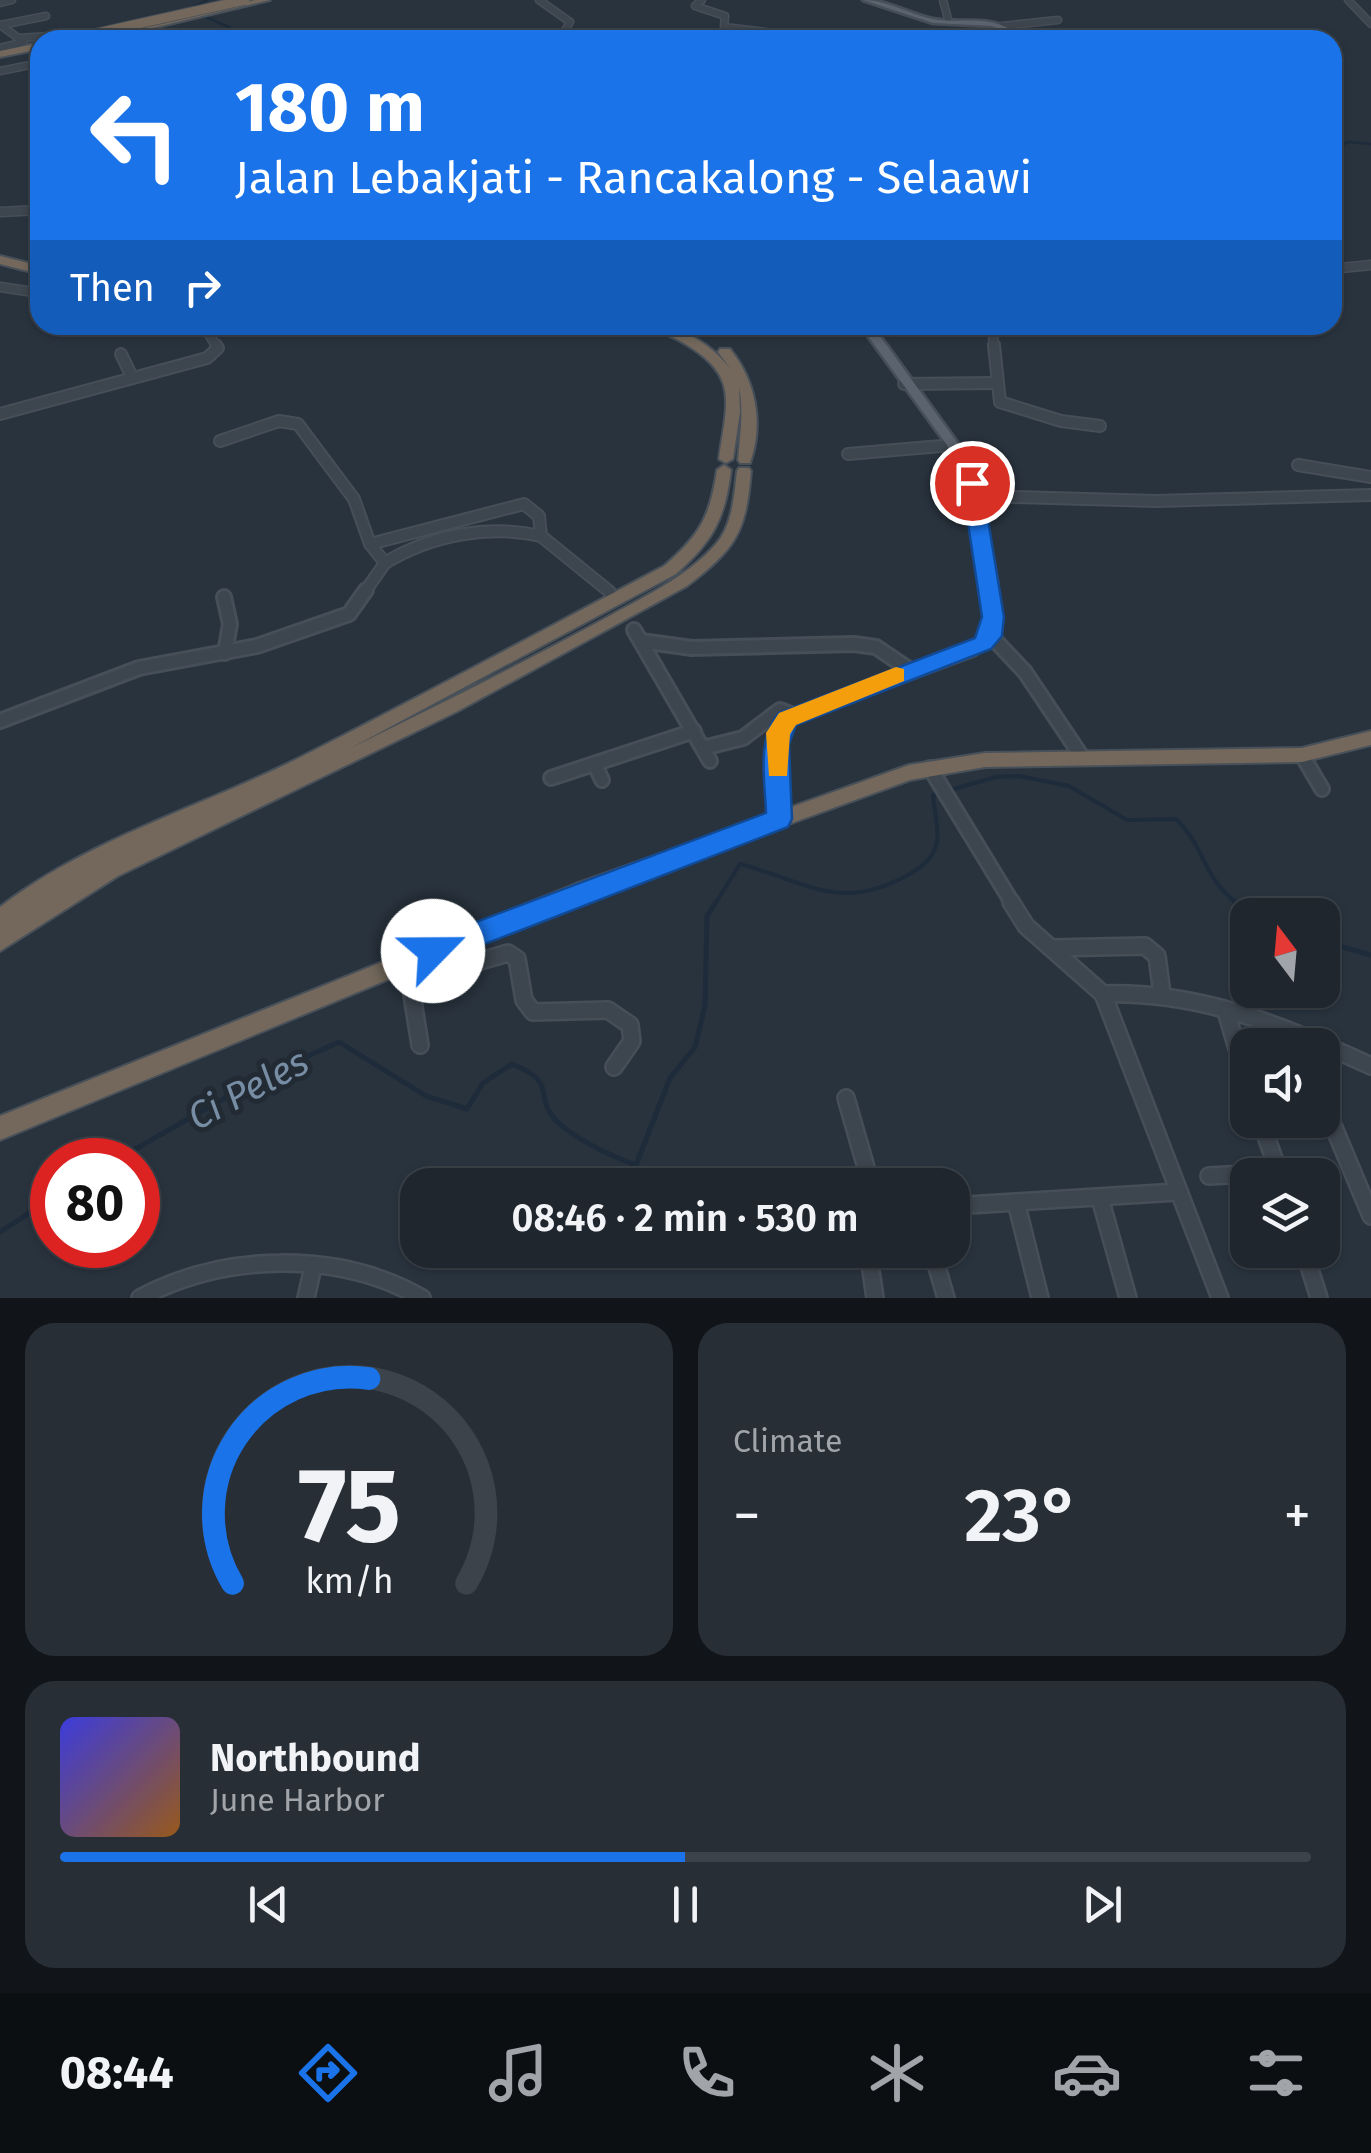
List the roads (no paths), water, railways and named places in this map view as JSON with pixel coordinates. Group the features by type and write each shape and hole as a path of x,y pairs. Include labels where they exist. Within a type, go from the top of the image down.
{"highway":[{"path":"111,30 245,0"},
{"path":"134,30 266,0"},
{"path":"0,54 30,51"},
{"path":"0,258 30,266"},
{"path":"0,941 39,910 108,870 309,777 681,582 718,554 740,523 734,390 728,370 681,335"},
{"path":"0,920 29,897 104,855 304,764 670,570 701,544 719,516 735,465 750,390 740,368 700,335"},
{"path":"0,1128 410,972 583,890 779,819 939,784 985,760 1302,755 1371,738"}],"main road":[{"path":"866,0 944,23 999,25"},
{"path":"914,15 999,25 1005,30"},
{"path":"779,819 778,733 793,716 970,650 991,636 990,581 976,496 953,445 904,384 872,335"}],"street":[{"path":"0,3 12,0"},
{"path":"539,0 570,22 565,30"},
{"path":"702,0 695,6 726,16 724,27 748,30"},
{"path":"943,0 948,19"},
{"path":"1348,0 1371,24"},
{"path":"0,25 46,16"},
{"path":"999,25 1058,20"},
{"path":"0,25 24,40 0,54"},
{"path":"20,38 30,37"},
{"path":"0,72 30,65"},
{"path":"0,212 30,210"},
{"path":"1342,267 1371,266"},
{"path":"0,287 30,292"},
{"path":"0,414 213,355 218,348 210,335"},
{"path":"994,335 996,383 1004,404 1100,426"},
{"path":"121,354 132,378"},
{"path":"904,384 996,383"},
{"path":"220,441 279,421 298,424 354,499 370,544 385,563"},
{"path":"848,454 953,445"},
{"path":"1298,466 1371,478"},
{"path":"976,496 1156,501 1371,495"},
{"path":"370,544 524,504 539,516 541,536"},
{"path":"0,721 140,668 298,635 349,614 385,563 400,554 489,530 520,528 541,536 610,592"},
{"path":"224,597 230,624 225,653"},
{"path":"793,716 780,710 742,738 706,755 638,635 692,648 854,644 876,647 910,670"},
{"path":"991,636 1012,654 1082,758"},
{"path":"551,778 694,731"},
{"path":"1302,755 1322,789"},
{"path":"595,765 602,780"},
{"path":"939,784 1000,891 1026,926 1103,994 1220,1298"},
{"path":"1051,948 1144,946 1157,956 1162,994"},
{"path":"420,1045 410,972 508,954 518,959 524,1000 533,1012 608,1010 630,1026 632,1041 614,1067"},
{"path":"1103,994 1142,990 1162,994 1271,1028"},
{"path":"1226,1011 1231,1028"},
{"path":"1340,1054 1371,1066"},
{"path":"846,1098 866,1168"},
{"path":"1338,1138 1371,1216"},
{"path":"1209,1176 1230,1175"},
{"path":"970,1205 1177,1192"},
{"path":"1100,1198 1128,1298"},
{"path":"1016,1202 1040,1298"},
{"path":"140,1298 238,1266 313,1267 382,1280 422,1298"},
{"path":"306,1298 313,1267"},
{"path":"871,1268 876,1298"},
{"path":"937,1268 946,1298"},
{"path":"1309,1268 1318,1298"}],"waterway":[{"path":"194,7 207,0"},
{"path":"201,15 232,30"},
{"path":"1342,145 1371,144"},
{"name":"Ci Peles","path":"715,904 740,864 842,893 884,886 918,869 934,852 937,835 933,795 996,777 1019,776 1069,786 1127,820 1176,819 1217,883 1231,898"},
{"name":"Ci Peles","path":"155,1138 262,1077 339,1042 426,1096 467,1109 483,1083 512,1064 540,1083 548,1109 560,1124 592,1145 636,1165 670,1078 695,1047 705,1006 707,916 716,902"},
{"name":"Ci Peles","path":"1340,946 1371,955"},
{"name":"Ci Peles","path":"0,1232 30,1212"}]}
